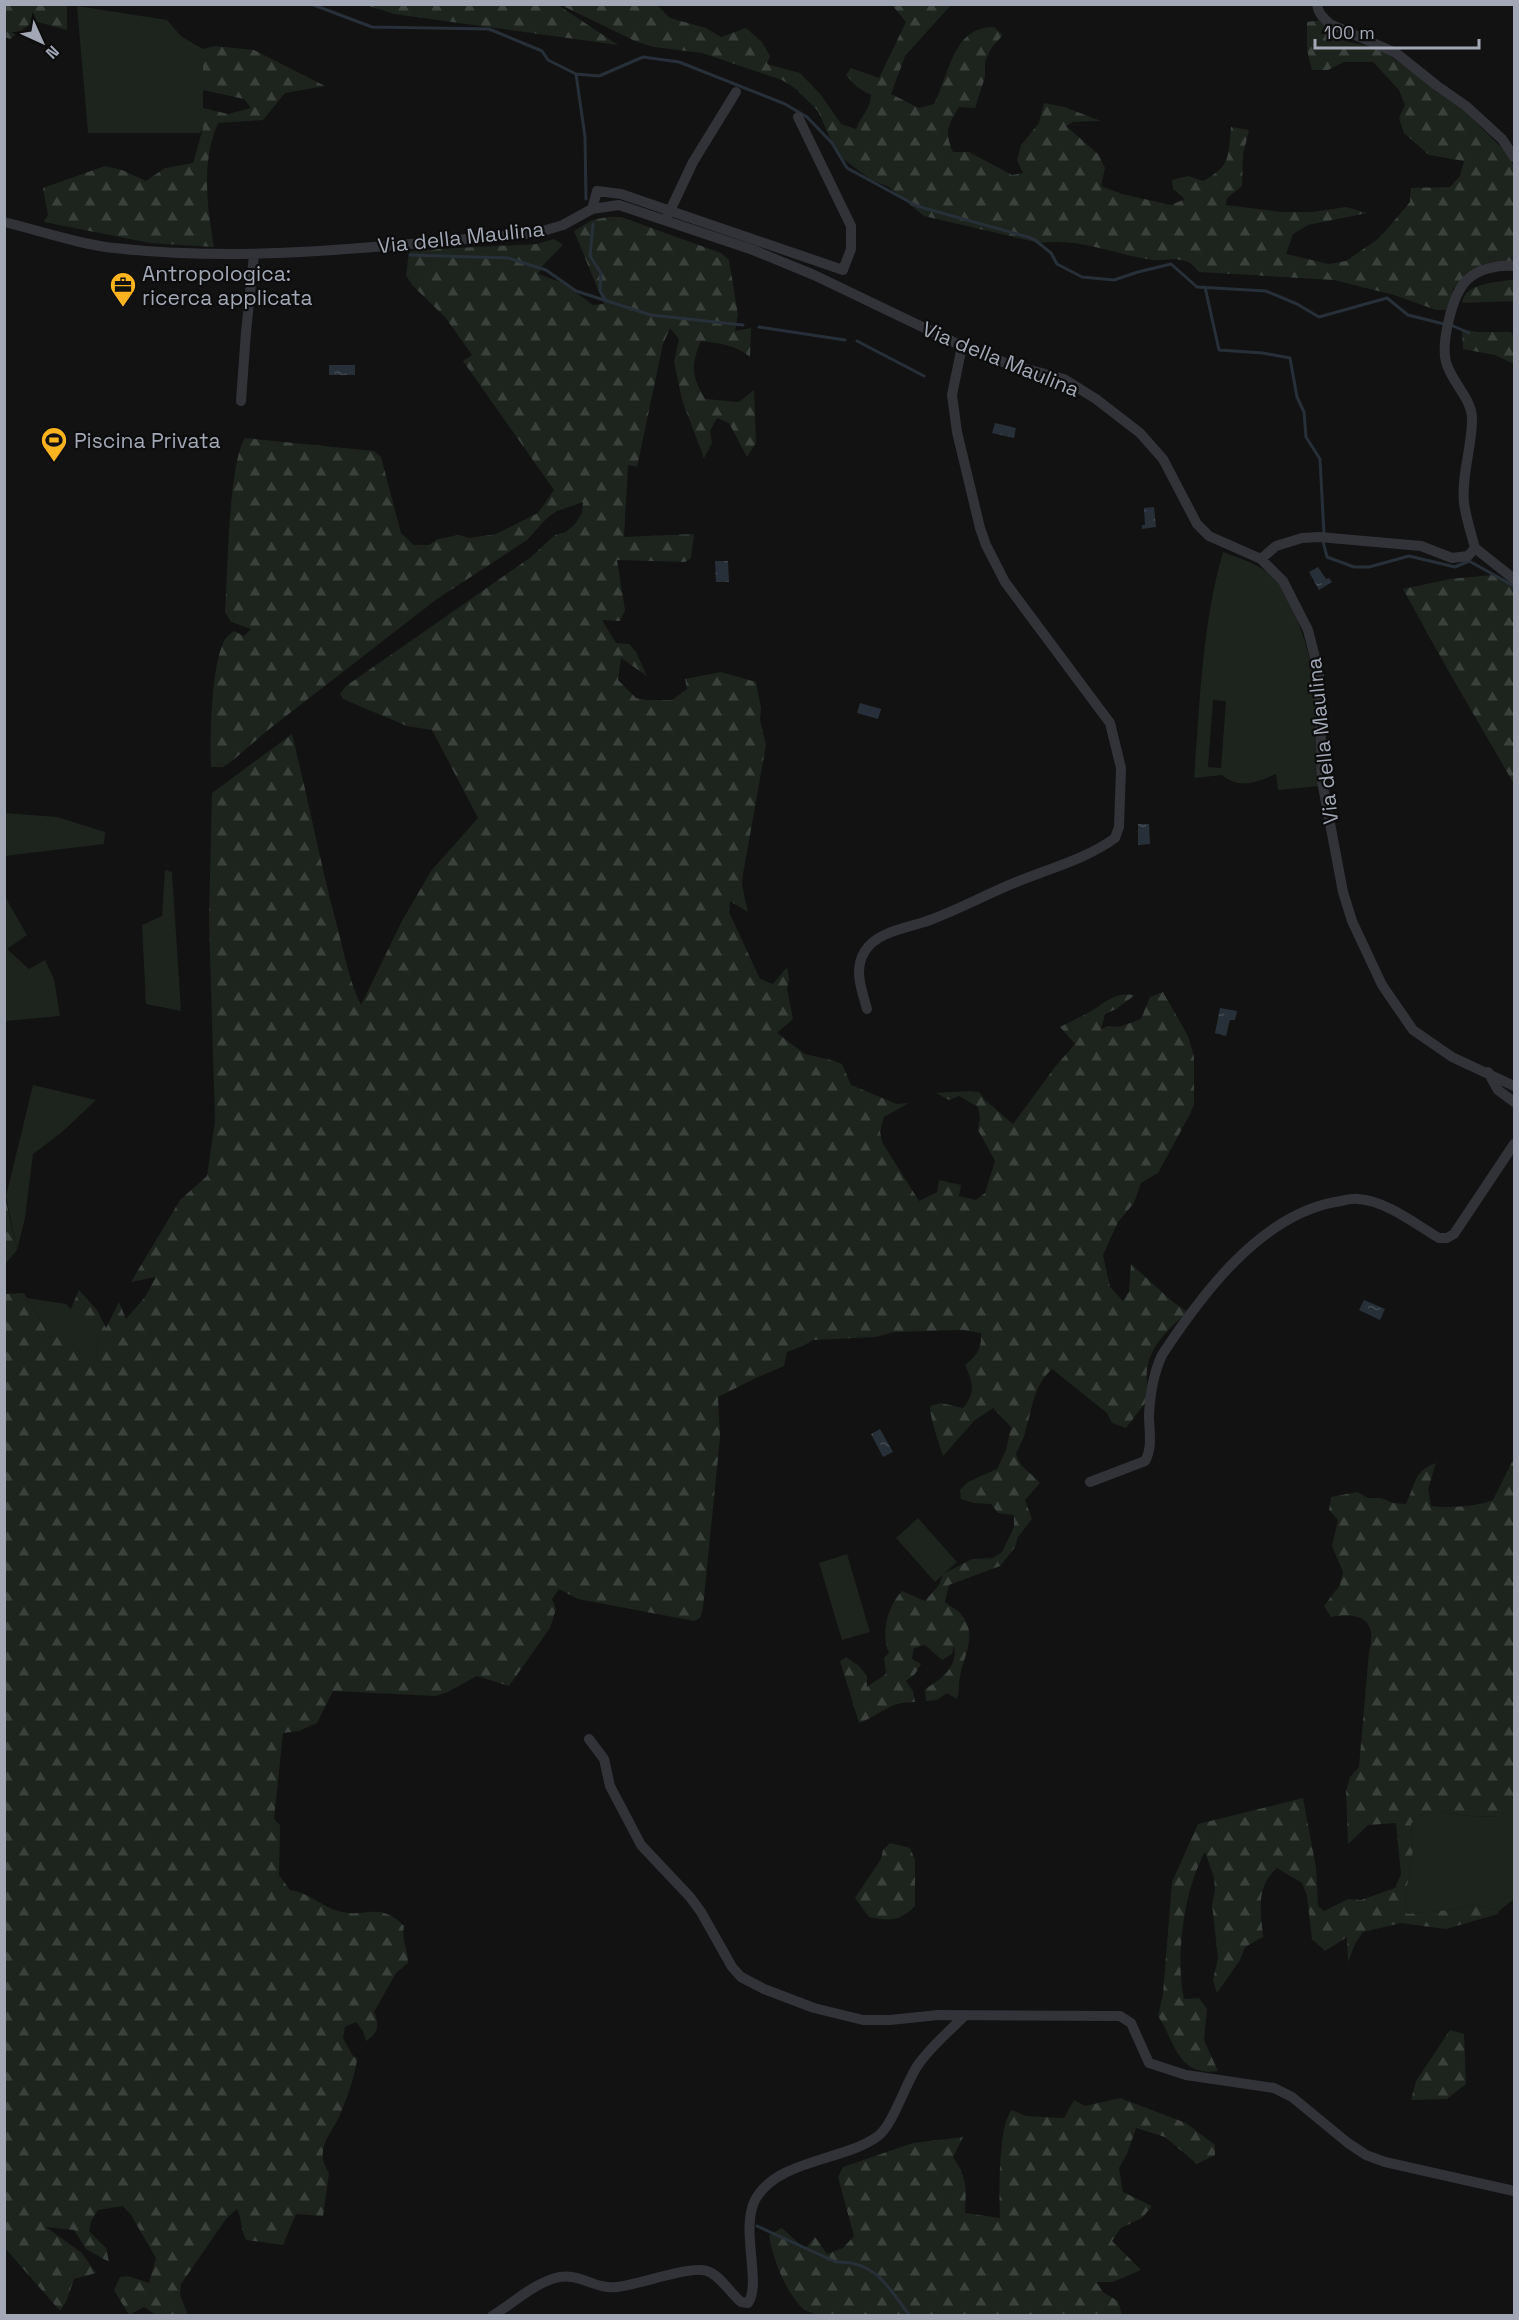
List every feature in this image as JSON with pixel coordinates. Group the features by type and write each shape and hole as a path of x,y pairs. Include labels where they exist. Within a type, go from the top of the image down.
{"street":[{"path":"1317,4 1322,17 1330,24 1396,52 1466,106 1502,139 1515,158"},
{"path":"666,221 693,162 736,92"},
{"path":"592,209 597,191 621,194 843,270 851,249 850,226 798,117"},
{"name":"Via della Maulina","path":"4,222 112,248 195,255 254,255 536,233 563,225 592,209 619,205 753,250 814,275 962,346 1008,364 1064,379 1096,399 1140,433 1164,459 1197,524 1209,536 1261,559 1283,581 1308,630 1319,673 1322,781 1343,892 1352,921 1368,958 1382,985 1413,1030 1452,1057 1515,1086"},
{"path":"242,401 254,255"},
{"path":"1515,266 1488,269 1467,280 1455,302 1445,331 1446,362 1472,412 1472,433 1464,502 1475,548 1491,563 1515,579"},
{"path":"867,1009 858,972 860,960 874,941 884,935 930,920 1018,881 1078,859 1115,838 1119,827 1121,768 1110,723 1005,582 980,528 957,432 952,395 962,346"},
{"path":"1261,559 1276,546 1302,538 1421,546 1452,558 1468,556 1475,548"},
{"path":"1488,1072 1497,1090 1515,1101"},
{"path":"1090,1482 1145,1461 1150,1448 1151,1401 1157,1368 1162,1355 1221,1275 1267,1234 1292,1217 1320,1205 1356,1198 1372,1201 1439,1238 1447,1238 1454,1234 1515,1144"},
{"path":"589,1739 604,1759 610,1785 641,1845 690,1897 732,1967 741,1977 764,1989 814,2008 862,2020 890,2020 938,2015 1120,2016 1131,2023 1149,2063 1186,2075 1274,2088 1292,2097 1340,2137 1366,2155 1385,2162 1515,2191"},
{"path":"492,2316 531,2289 558,2278 576,2277 596,2286 614,2288 637,2285 696,2269 708,2271 741,2302 748,2303 753,2292 748,2219 756,2199 773,2182 789,2171 862,2144 881,2134 918,2065 966,2015"}],"green space":[{"path":"4,5 67,5 67,30 34,21 10,39 5,37"},
{"path":"366,5 558,5 618,45 394,14"},
{"path":"561,5 657,5 670,18 706,28 721,37 746,28 762,42 770,56 767,64 800,73 821,95 841,124 856,129 868,108 871,95 857,87 846,75 851,68 879,78 906,22 892,5 951,5 905,56 891,94 919,108 934,104 954,54 969,35 980,29 994,27 1003,35 992,47 985,61 985,77 975,108 959,107 950,124 948,134 953,152 969,152 1012,175 1023,173 1017,160 1021,145 1039,123 1044,103 1064,107 1101,121 1073,122 1066,126 1098,154 1105,168 1101,186 1122,194 1171,205 1185,199 1173,189 1172,180 1188,176 1203,181 1212,176 1226,160 1231,127 1249,130 1243,154 1242,186 1227,198 1226,205 1282,212 1313,212 1346,207 1367,213 1308,225 1293,234 1286,254 1329,264 1346,261 1378,239 1410,202 1411,188 1450,187 1460,176 1464,161 1429,155 1404,133 1399,118 1405,105 1399,90 1373,62 1344,62 1328,70 1312,70 1307,50 1307,22 1322,20 1336,39 1380,49 1453,100 1510,156 1514,168 1514,262 1493,262 1465,278 1453,289 1451,310 1436,310 1394,295 1334,280 1199,272 1193,265 1181,260 1153,260 1069,243 1039,243 924,216 887,186 871,180 837,154 818,111 796,89 782,80 702,53 654,47 637,42"},
{"path":"77,6 167,20 181,36 203,49 203,128 200,133 88,133"},
{"path":"214,46 254,50 325,86 285,93 263,120 218,123 207,169 209,216 214,247 150,243 44,222 48,215 43,188 105,166 122,170 146,181 165,168 193,163 203,128 203,108 228,114 251,108 244,99 203,90 203,49"},
{"path":"621,217 721,253 729,260 738,315 735,331 751,328 750,357 733,347 701,341 695,358 694,371 697,384 705,399 739,402 754,390 756,443 747,457 729,423 717,418 710,431 712,443 704,458 682,400 674,362 679,339 670,328 663,344 637,467 628,465 624,537 694,534 691,558 685,562 617,560 625,610 620,621 602,620 616,643 629,644 636,652 647,676 621,658 618,680 636,698 672,700 687,689 685,679 721,672 756,682 761,708 760,720 766,745 743,874 742,885 748,912 730,901 729,912 760,979 773,984 787,967 789,979 787,989 793,1019 777,1033 805,1054 842,1064 851,1085 897,1104 909,1103 884,1117 880,1131 882,1142 919,1201 937,1192 939,1180 961,1185 959,1196 976,1200 985,1193 995,1161 978,1130 980,1117 978,1107 959,1096 949,1100 936,1093 979,1092 1013,1124 1075,1044 1060,1027 1112,998 1128,994 1135,995 1105,1014 1101,1029 1108,1026 1119,1027 1141,1019 1150,997 1163,992 1188,1036 1194,1056 1194,1104 1158,1173 1141,1183 1134,1203 1118,1222 1103,1255 1110,1287 1123,1301 1129,1291 1131,1264 1173,1302 1188,1312 1175,1323 1154,1348 1147,1368 1149,1398 1126,1428 1112,1423 1107,1413 1052,1369 1041,1383 1016,1454 1023,1467 1040,1483 1025,1500 1032,1519 1000,1566 949,1585 945,1602 960,1613 969,1629 969,1644 959,1679 957,1699 947,1693 937,1700 926,1701 925,1689 947,1672 955,1653 954,1646 952,1654 942,1660 925,1645 914,1648 912,1659 921,1664 915,1674 906,1681 913,1691 915,1702 891,1706 859,1723 840,1661 846,1657 859,1666 867,1676 867,1687 886,1674 884,1658 889,1653 885,1629 889,1612 902,1591 925,1601 939,1585 943,1574 972,1559 993,1558 1002,1552 1014,1527 1014,1515 998,1513 991,1504 973,1503 961,1499 960,1490 968,1482 997,1469 1006,1450 1011,1427 993,1408 974,1421 943,1456 930,1411 930,1406 941,1403 963,1408 967,1402 972,1387 965,1365 978,1351 981,1333 963,1330 894,1332 876,1337 813,1340 787,1352 784,1366 718,1397 720,1438 703,1608 700,1618 694,1621 578,1599 559,1589 552,1599 556,1609 550,1628 509,1686 477,1676 436,1696 333,1691 317,1723 299,1731 283,1733 274,1819 280,1825 279,1875 290,1890 303,1893 332,1909 347,1913 379,1912 395,1918 404,1926 403,1936 408,1958 408,1963 396,1973 374,2012 377,2029 373,2035 366,2041 363,2031 356,2022 345,2027 343,2038 353,2056 357,2058 348,2096 323,2151 323,2158 329,2173 323,2216 296,2214 283,2245 246,2240 237,2209 226,2219 181,2284 180,2295 188,2315 156,2315 144,2307 129,2315 114,2290 120,2277 128,2276 149,2283 156,2258 131,2215 123,2206 98,2210 92,2219 89,2231 106,2248 109,2262 86,2249 74,2230 46,2227 82,2253 96,2273 74,2279 66,2302 60,2311 5,2248 5,1294 24,1293 50,1337 68,1334 82,1356 97,1363 98,1337 70,1311 79,1290 97,1310 106,1328 119,1302 126,1319 145,1297 156,1277 131,1282 180,1200 207,1176 215,1121 209,920 212,793 292,734 325,878 353,986 361,1005 402,921 431,871 478,818 432,730 407,726 343,699 340,694 346,686 531,557 555,535 566,532 582,513 583,502 557,511 547,518 527,540 437,599 268,730 232,761 223,767 211,767 212,703 220,653 225,640 234,631 244,636 251,629 231,622 225,612 232,495 239,452 245,438 374,451 381,457 401,533 414,545 429,545 438,539 459,535 470,538 496,534 538,513 554,490 463,361 472,355 445,317 412,285 406,275 409,252 537,244 554,239 563,245 544,264 538,274 563,283 593,305 604,304 574,231 592,220"},
{"path":"1514,279 1514,301 1462,303 1464,296 1475,287"},
{"path":"1462,329 1477,332 1511,332 1514,338 1514,364 1495,355 1463,349"},
{"path":"1223,552 1263,569 1275,579 1288,598 1305,643 1315,681 1316,760 1320,786 1278,790 1276,774 1249,783 1228,780 1222,775 1194,778 1206,635","holes":["1213,700 1226,701 1221,768 1208,767"]},
{"path":"1492,575 1514,584 1514,784 1403,589 1450,579"},
{"path":"4,813 57,817 105,832 104,844 5,856"},
{"path":"165,870 172,872 181,1011 146,1004 142,925 162,916"},
{"path":"4,895 27,935 7,949 29,969 45,960 54,979 60,1016 5,1021"},
{"path":"33,1085 96,1100 61,1133 33,1154 25,1218 17,1250 6,1196"},
{"path":"4,1192 17,1250 5,1264 4,1264"},
{"path":"27,1298 66,1304 98,1337 97,1364 82,1356 68,1335 50,1337"},
{"path":"1514,1458 1514,1796 1501,1817 1429,1811 1417,1818 1411,1824 1413,1850 1405,1900 1407,1914 1459,1909 1472,1904 1499,1911 1498,1914 1446,1929 1401,1923 1363,1932 1348,1962 1347,1937 1325,1951 1312,1939 1307,1896 1302,1883 1277,1868 1265,1883 1262,1892 1263,1937 1245,1947 1240,1960 1217,1993 1213,1980 1218,1958 1212,1904 1215,1890 1214,1877 1205,1852 1192,1885 1183,1924 1181,1982 1184,1999 1199,1998 1207,2009 1204,2040 1218,2071 1194,2068 1185,2063 1179,2055 1158,2016 1163,1994 1172,1882 1198,1824 1303,1798 1316,1868 1318,1906 1324,1911 1348,1899 1361,1900 1395,1888 1401,1874 1396,1823 1368,1825 1348,1844 1346,1791 1350,1777 1359,1767 1371,1632 1364,1620 1350,1616 1331,1617 1324,1606 1340,1585 1343,1572 1332,1546 1338,1520 1329,1510 1331,1497 1357,1492 1368,1498 1381,1498 1393,1503 1406,1504 1419,1474 1436,1463 1428,1489 1431,1506 1471,1506 1493,1500"},
{"path":"918,1518 957,1562 935,1582 896,1538"},
{"path":"847,1554 870,1632 842,1640 819,1563"},
{"path":"1514,1796 1514,1899 1499,1911 1472,1904 1459,1909 1407,1914 1405,1900 1413,1850 1411,1824 1423,1813 1429,1811 1467,1816 1501,1817"},
{"path":"890,1843 910,1848 915,1860 915,1906 899,1918 869,1917 855,1898 881,1859 883,1850"},
{"path":"1450,2030 1464,2034 1466,2084 1447,2099 1411,2100 1416,2081"},
{"path":"1120,2098 1186,2123 1215,2145 1215,2155 1197,2164 1165,2137 1136,2128 1127,2154 1119,2168 1123,2192 1152,2206 1142,2218 1121,2228 1112,2241 1141,2270 1113,2282 1096,2282 1104,2293 1118,2301 1122,2315 817,2315 802,2308 784,2282 773,2254 769,2235 782,2228 805,2249 815,2237 827,2254 843,2248 854,2236 838,2177 843,2167 913,2143 963,2137 953,2157 965,2184 965,2213 1000,2218 1002,2145 1007,2118 1012,2110 1026,2116 1064,2118 1074,2100 1085,2106"}],"water":[{"path":"329,365 355,365 355,375 329,375"},
{"path":"995,423 1016,428 1014,438 992,433"},
{"path":"1154,507 1156,527 1142,529 1142,525 1145,525 1144,508"},
{"path":"715,561 728,561 729,582 716,582"},
{"path":"1318,567 1326,579 1329,578 1332,582 1319,590 1309,572"},
{"path":"860,703 881,709 878,719 857,713"},
{"path":"1138,824 1149,824 1150,844 1138,845"},
{"path":"1220,1008 1237,1011 1235,1020 1230,1020 1226,1036 1215,1033"},
{"path":"1364,1300 1385,1309 1380,1320 1359,1310"},
{"path":"880,1429 893,1452 883,1457 871,1434"}],"waterway":[{"path":"311,4 372,27 489,29 542,51 548,60 576,74 599,76 643,57 679,62 785,104 807,117 832,143 847,168 917,206 1035,240 1051,253 1057,264 1082,277 1114,280 1171,264 1197,287 1266,291 1297,304 1319,317 1387,298 1408,315 1444,324"},
{"path":"576,74 585,137 586,199"},
{"path":"593,224 590,256 601,273 600,291 605,299"},
{"path":"410,255 508,258 546,270 576,291 651,315 743,325"},
{"path":"1205,287 1219,350 1263,353 1290,358 1297,397 1304,412 1306,437 1320,459 1324,534"},
{"path":"1451,325 1469,333"},
{"path":"759,327 845,340"},
{"path":"857,341 924,376"},
{"path":"1323,541 1327,557 1354,567 1369,567 1409,556 1455,567 1469,561 1514,586"},
{"path":"757,2226 836,2262 850,2263 871,2271 888,2286 910,2316"}],"place":[{"name":"Antropologica: ricerca applicata","path":"123,308"},
{"name":"Piscina Privata","path":"54,463"}]}
